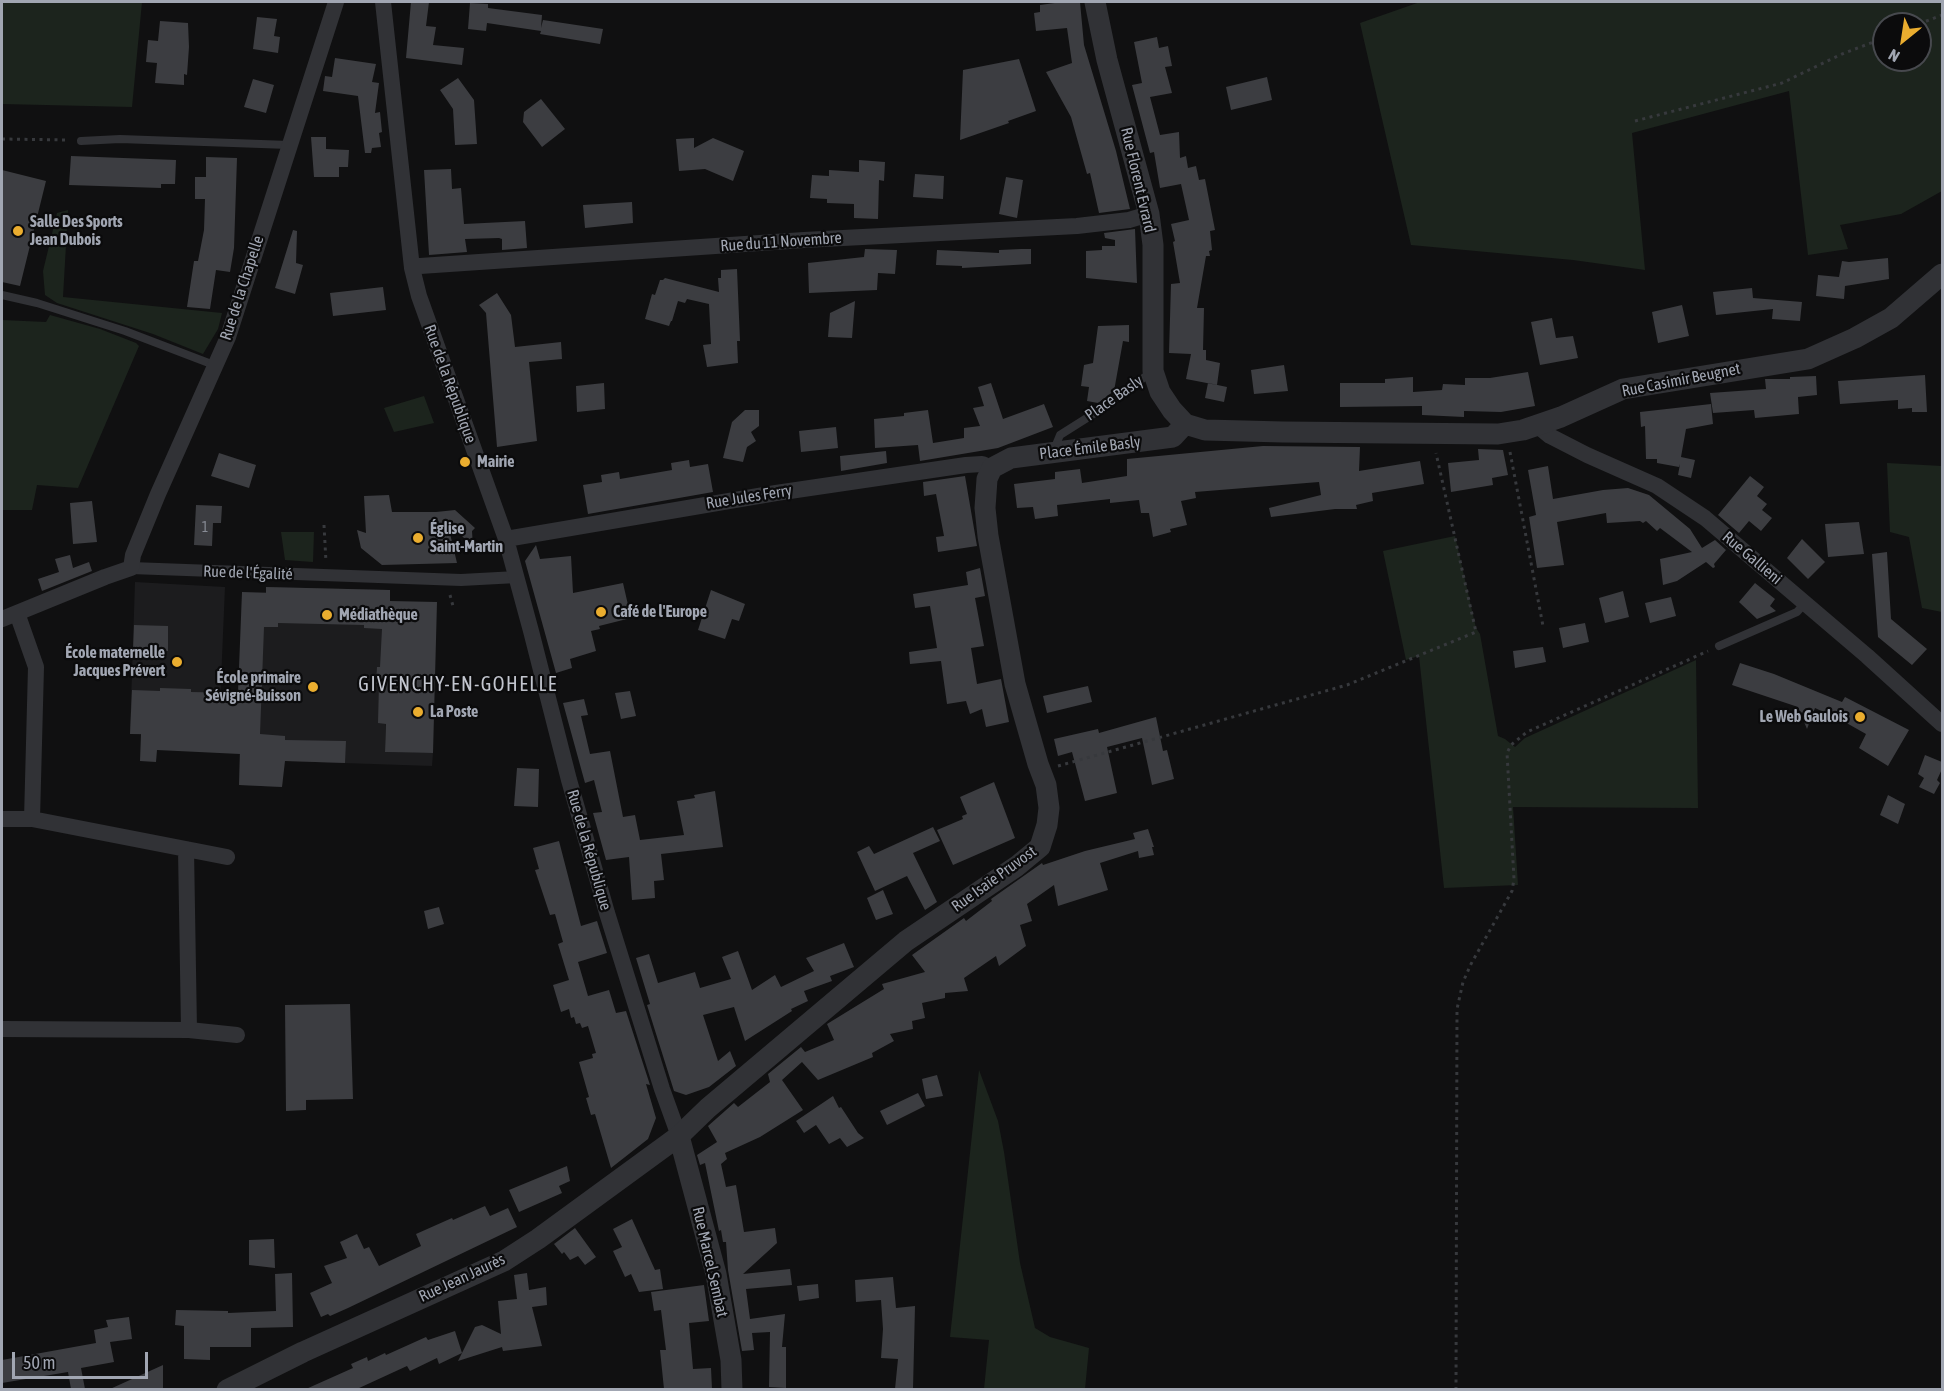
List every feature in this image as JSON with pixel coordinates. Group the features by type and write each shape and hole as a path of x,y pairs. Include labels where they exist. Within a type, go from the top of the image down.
{"street":[{"name":"Rue de la Chapelle","path":"131,568 133,555 228,337 336,2"},
{"name":"Rue de la République","path":"383,2 412,268 419,296 506,539 510,577 607,913 679,1136"},
{"name":"Rue Florent Evrard","path":"1095,2 1107,60 1149,214 1153,245 1153,370 1160,392 1185,424"},
{"name":"Rue du 11 Novembre","path":"412,268 804,240 1077,226 1141,218 1149,214"},
{"name":"Rue Casimir Beugnet","path":"1185,424 1205,430 1233,431 1506,433 1538,426 1623,388 1808,359 1855,338 1891,318 1942,274"},
{"name":"Place Émile Basly","path":"992,468 1011,458 1173,437 1185,424"},
{"name":"Rue Gallieni","path":"1538,426 1550,436 1587,455 1657,486 1705,518 1806,603 1942,724"},
{"name":"Rue Jules Ferry","path":"506,539 776,493 966,465 982,464 992,468"},
{"name":"Rue Isaïe Pruvost","path":"679,1136 708,1108 906,941 1017,866 1040,847 1049,808 1046,784 1016,684 988,536 985,496 987,479 992,468"},
{"name":"Rue de l'Égalité","path":"9,616 131,568 461,580 510,577"},
{"path":"9,616 36,667 32,819"},
{"path":"2,819 32,819 227,856"},
{"path":"186,849 189,1030"},
{"path":"2,1029 189,1030 237,1035"},
{"name":"Rue Jean Jaurès","path":"227,1389 504,1261 538,1239 679,1136"},
{"name":"Rue Marcel Sembat","path":"679,1136 716,1274 731,1360 732,1389"}],"lane":[{"path":"81,141 120,139 289,145"},
{"path":"2,295 37,303 125,331 214,365"},
{"name":"Place Basly","path":"1053,452 1060,435 1098,411 1153,370"},
{"path":"1719,646 1797,612 1806,603"}],"path":[{"path":"1635,121 1782,83 1842,54 1872,43"},
{"path":"2,139 81,141"},
{"path":"1041,770 1347,685 1476,632 1432,433"},
{"path":"1506,433 1543,626"},
{"path":"324,525 327,576"},
{"path":"1456,1389 1457,1009 1463,982 1471,964 1512,891 1514,879 1507,753 1511,745 1527,732 1719,646"}],"shaded area":[{"path":"2,2 142,2 132,107 2,104"},
{"path":"1420,2 1942,2 1942,191 1901,214 1840,225 1848,249 1808,255 1789,91 1632,133 1645,270 1573,260 1411,245 1360,23"},
{"path":"68,210 63,297 222,313 218,329 203,354 153,334 57,303 45,295 43,271 57,213"},
{"path":"50,315 100,329 139,346 78,488 37,485 32,510 2,510 2,320 46,322"},
{"path":"424,396 434,423 394,432 384,408"},
{"path":"1887,463 1942,466 1942,612 1922,608 1909,537 1890,532"},
{"path":"281,532 314,532 313,562 285,560"},
{"path":"1455,536 1476,628 1480,634 1498,736 1515,747 1525,738 1696,660 1698,808 1513,807 1518,885 1444,888 1419,656 1406,660 1383,551"},
{"name":"École maternelle Jacques Prévert","path":"135,582 225,587 218,752 168,736 130,734"},
{"name":"École primaire Sévigné-Buisson","path":"266,587 390,590 385,752 433,753 432,766 284,761 282,787 239,785 242,592 266,592"},
{"path":"979,1070 998,1121 1020,1263 1035,1328 1050,1337 1089,1348 1085,1389 984,1389 989,1340 950,1337"}],"building":[{"path":"411,2 429,2 426,26 436,27 433,45 464,48 462,65 406,58"},
{"path":"1080,2 1084,45 1116,151 1130,209 1099,213 1090,173 1087,174 1071,117 1046,72 1072,63 1067,28 1036,31 1034,13 1040,12 1040,5"},
{"path":"470,3 488,4 488,8 542,15 541,28 543,20 603,29 600,44 540,34 541,31 487,23 486,31 468,29"},
{"path":"257,17 277,19 274,36 280,37 278,53 253,49"},
{"path":"160,21 188,23 189,47 184,85 155,83 157,63 146,62 148,40 158,41"},
{"path":"1157,37 1159,48 1168,46 1172,66 1165,67 1172,93 1150,97 1160,135 1179,132 1180,158 1186,156 1188,168 1196,166 1199,180 1205,179 1215,230 1210,231 1212,250 1209,251 1210,256 1206,256 1197,308 1204,308 1203,350 1206,350 1206,360 1220,363 1217,385 1186,379 1191,354 1169,353 1171,284 1180,283 1171,224 1189,220 1181,184 1160,188 1154,152 1150,153 1132,85 1142,83 1134,42"},
{"path":"335,58 376,64 372,82 379,83 375,113 380,112 382,132 379,133 381,147 372,148 371,153 365,153 358,96 323,91 325,76 332,77"},
{"path":"1019,59 1036,111 960,140 963,70"},
{"path":"1267,77 1272,100 1231,110 1226,87"},
{"path":"458,78 474,100 477,144 455,145 453,109 440,90"},
{"path":"253,79 274,85 266,113 244,107"},
{"path":"541,99 565,129 542,147 523,122 524,112"},
{"path":"311,137 326,137 326,149 349,150 348,167 339,167 339,177 314,177"},
{"path":"694,138 694,148 713,138 744,151 733,181 705,169 679,171 676,139"},
{"path":"71,156 176,160 175,184 161,184 161,188 69,185"},
{"path":"206,157 237,158 234,248 230,272 216,270 210,309 187,307 194,261 198,261 204,230 205,199 195,199 195,177 206,177"},
{"path":"859,160 885,162 884,181 879,180 878,219 854,218 854,204 827,203 827,199 810,198 812,175 829,176 829,170 859,172"},
{"path":"451,169 452,189 461,188 464,224 525,221 527,248 502,250 502,239 499,238 465,239 467,252 429,255 424,170"},
{"name":"Salle Des Sports Jean Dubois","path":"2,170 46,181 20,286 2,282"},
{"path":"915,174 944,176 943,199 913,197"},
{"path":"1006,177 1023,180 1017,218 999,214"},
{"path":"632,202 633,223 585,228 583,205"},
{"path":"1135,229 1137,283 1086,278 1086,251 1102,250 1102,246 1115,246 1115,240 1105,238 1104,233"},
{"path":"293,230 297,231 296,263 303,265 295,294 275,288"},
{"path":"865,249 897,250 895,274 878,273 877,290 809,293 808,263 864,257"},
{"path":"1031,249 1031,264 962,268 962,266 936,265 937,250 999,253 999,250"},
{"path":"1888,258 1889,279 1845,286 1844,299 1816,296 1818,275 1839,277 1842,261"},
{"path":"737,269 740,341 737,341 738,363 707,367 703,345 711,344 709,304 687,299 685,303 678,301 669,326 645,319 652,294 655,295 660,280 665,278 719,292 718,278 721,278 721,270"},
{"path":"383,287 386,310 333,316 330,293"},
{"path":"1752,288 1753,298 1802,302 1800,321 1772,319 1773,309 1716,315 1713,292"},
{"path":"497,293 511,315 515,347 561,342 562,359 529,362 537,441 497,447 486,313 479,305"},
{"path":"855,301 852,338 828,337 830,313"},
{"path":"1682,305 1689,336 1658,343 1652,312"},
{"path":"1552,318 1556,338 1573,336 1578,358 1540,365 1531,322"},
{"path":"1129,325 1129,342 1123,341 1114,391 1098,403 1087,401 1089,387 1081,386 1084,365 1093,363 1098,326"},
{"path":"1284,365 1288,391 1254,394 1251,370"},
{"path":"1528,372 1535,406 1501,412 1464,411 1464,417 1422,415 1422,406 1340,407 1340,383 1385,383 1385,379 1413,377 1413,392 1442,390 1443,384 1465,385 1465,378 1490,378"},
{"path":"1925,375 1927,412 1912,412 1912,408 1898,409 1898,400 1840,404 1838,381"},
{"path":"1816,376 1817,395 1798,397 1799,414 1755,418 1754,410 1713,413 1710,393 1766,389 1765,379"},
{"path":"604,383 605,409 577,412 576,386"},
{"path":"991,383 1003,419 1044,404 1053,427 998,448 920,461 918,445 875,448 874,419 904,416 904,413 928,410 933,443 964,438 964,428 980,426 973,408 984,406 978,387"},
{"path":"1208,383 1227,387 1224,402 1205,398"},
{"path":"1711,404 1713,424 1686,429 1681,457 1695,460 1691,478 1678,475 1680,464 1679,467 1657,463 1657,459 1646,459 1645,426 1641,427 1640,412"},
{"path":"745,410 759,410 759,426 751,432 756,441 747,447 743,462 723,458 732,422"},
{"path":"836,427 838,448 801,452 799,431"},
{"path":"1263,446 1360,447 1359,471 1420,461 1424,484 1372,493 1373,501 1356,505 1357,509 1335,509 1271,517 1269,508 1321,495 1319,482 1195,492 1196,498 1181,501 1187,525 1170,529 1171,532 1153,537 1149,513 1141,513 1139,500 1110,503 1110,499 1057,505 1058,516 1035,519 1033,507 1017,508 1014,484 1055,479 1055,472 1080,469 1082,483 1127,476 1127,459"},
{"path":"1478,449 1503,450 1508,475 1492,478 1493,485 1451,492 1448,463 1479,460"},
{"path":"886,451 887,463 841,471 840,456"},
{"path":"219,453 256,465 249,488 211,476"},
{"path":"689,460 690,467 708,464 713,492 588,514 583,485 602,482 601,475 619,472 620,479 672,470 671,463"},
{"path":"1548,466 1553,499 1628,488 1649,495 1690,529 1702,548 1715,540 1726,550 1714,564 1715,567 1713,568 1706,562 1677,581 1663,585 1660,559 1692,552 1660,528 1657,531 1646,521 1643,523 1640,521 1607,523 1606,513 1557,522 1564,565 1537,568 1529,517 1536,515 1528,470"},
{"path":"965,476 977,546 938,552 936,537 944,536 936,494 924,496 923,482"},
{"path":"1750,476 1764,487 1757,496 1767,504 1762,510 1772,518 1761,531 1749,521 1739,533 1718,515"},
{"name":"Église Saint-Martin","path":"389,495 392,512 455,510 475,528 472,531 473,547 447,521 457,563 382,565 361,548 357,530 366,533 364,496"},
{"path":"92,501 97,542 73,544 70,503"},
{"path":"196,505 222,506 221,523 213,523 212,546 194,545"},
{"path":"1859,522 1864,554 1828,557 1825,524"},
{"path":"1802,539 1825,562 1808,579 1787,558"},
{"path":"536,545 540,559 571,556 573,593 623,583 631,618 599,626 600,629 591,631 596,651 570,659 572,668 556,673 525,561"},
{"path":"1887,552 1891,619 1927,649 1912,665 1878,637 1872,554"},
{"path":"70,555 73,568 89,562 92,571 42,591 38,579 59,572 55,559"},
{"path":"980,568 985,596 975,598 984,646 971,648 977,684 1001,679 1009,722 986,727 982,709 970,714 966,701 947,704 941,661 910,664 909,652 937,648 930,606 915,608 913,594 968,585 966,572"},
{"path":"1755,583 1775,599 1770,606 1776,611 1757,619 1739,602"},
{"path":"266,587 390,590 390,601 437,602 433,753 385,752 386,724 378,723 379,684 376,684 377,667 380,667 382,629 364,628 364,625 278,623 278,627 264,627 260,734 285,736 285,740 346,741 345,763 285,761 282,787 239,785 240,754 157,750 156,762 140,761 141,734 130,734 132,690 160,691 160,688 191,689 191,692 238,693 242,592 266,593"},
{"path":"711,590 745,604 739,621 732,619 725,639 698,630"},
{"path":"1623,591 1629,617 1605,623 1599,598"},
{"path":"1671,597 1676,616 1650,623 1645,603"},
{"path":"1585,623 1589,642 1563,648 1559,628"},
{"path":"134,625 168,626 168,651 133,651"},
{"path":"1543,647 1546,662 1515,668 1513,651"},
{"path":"1740,663 1774,674 1842,702 1845,697 1909,730 1888,766 1859,748 1866,734 1843,721 1815,708 1807,729 1798,707 1732,685"},
{"path":"1088,686 1092,702 1047,713 1043,696"},
{"path":"630,691 636,716 621,719 615,693"},
{"path":"584,699 588,715 581,716 590,754 610,751 623,817 635,815 640,840 684,835 677,801 715,791 723,847 661,854 664,880 654,881 655,898 632,900 629,857 606,860 593,813 602,812 594,780 585,783 563,703"},
{"path":"1156,717 1163,751 1167,750 1174,779 1152,785 1142,738 1107,747 1117,793 1085,801 1072,752 1058,756 1054,739 1098,729 1099,733"},
{"path":"1925,755 1942,762 1942,769 1937,780 1940,783 1934,794 1919,787 1924,778 1918,774"},
{"path":"517,768 539,769 538,807 514,806"},
{"path":"994,782 1015,838 953,865 937,830 963,819 962,816 967,814 960,797"},
{"path":"1888,795 1905,804 1898,824 1880,815"},
{"path":"933,827 940,841 913,853 937,902 925,910 907,876 875,891 857,852 869,846 874,854"},
{"path":"1148,829 1154,855 1139,858 1138,851 1100,863 1108,890 1058,906 1054,885 1027,904 1032,921 1020,925 1026,946 999,966 996,956 964,978 968,991 945,993 945,998 922,1003 925,1018 912,1021 913,1029 890,1034 894,1041 872,1053 873,1057 818,1080 802,1062 782,1080 803,1110 760,1137 725,1153 727,1159 721,1164 726,1187 736,1185 744,1232 775,1228 777,1243 743,1274 790,1269 792,1285 746,1289 750,1319 785,1314 782,1347 786,1347 786,1388 769,1387 770,1332 752,1333 754,1350 742,1351 728,1270 726,1242 723,1242 721,1230 719,1231 705,1163 700,1165 697,1155 717,1142 708,1126 734,1103 738,1107 770,1082 768,1074 801,1047 805,1052 834,1040 827,1024 884,989 882,984 925,972 912,955 964,918 966,921 992,901 991,899 1042,863 1043,865 1085,851 1135,839 1133,833"},
{"path":"559,841 581,926 597,921 607,953 578,962 588,996 609,990 616,1013 626,1011 650,1085 646,1084 656,1118 648,1139 611,1168 595,1114 591,1115 586,1098 589,1097 579,1062 593,1058 592,1054 596,1053 588,1026 582,1028 580,1023 576,1024 574,1017 571,1018 569,1009 561,1012 553,985 569,980 558,944 563,942 555,914 550,915 535,870 539,869 533,848"},
{"path":"883,890 893,914 876,920 867,898"},
{"path":"439,907 444,924 428,929 424,911"},
{"path":"844,943 854,967 830,976 832,981 804,991 808,1001 791,1009 792,1011 745,1041 734,1007 703,1015 718,1061 730,1051 736,1066 709,1087 686,1095 674,1091 647,1005 650,1004 636,958 649,954 658,983 695,972 700,988 731,979 722,957 738,951 752,990 775,975 781,987 814,971 806,958"},
{"path":"350,1004 353,1099 306,1100 306,1110 286,1111 285,1005"},
{"path":"937,1075 943,1096 926,1099 922,1079"},
{"path":"918,1093 925,1106 887,1125 880,1111"},
{"path":"833,1096 839,1108 841,1107 858,1133 864,1138 847,1147 840,1138 829,1144 816,1125 804,1133 796,1121"},
{"path":"567,1166 570,1181 559,1186 562,1193 519,1212 509,1190"},
{"path":"485,1206 490,1216 508,1208 517,1227 348,1308 330,1316 328,1314 321,1317 310,1293 332,1283 324,1266 347,1258 340,1242 357,1234 364,1249 369,1247 379,1266 421,1246 416,1234"},
{"path":"632,1219 655,1270 660,1269 663,1289 639,1292 631,1274 625,1277 613,1251 622,1247 613,1229"},
{"path":"575,1228 596,1257 585,1265 578,1256 570,1260 554,1244"},
{"path":"274,1239 275,1268 249,1265 249,1240"},
{"path":"292,1273 293,1327 251,1328 251,1347 210,1347 210,1360 184,1359 184,1326 175,1325 176,1310 228,1311 228,1313 276,1311 275,1274"},
{"path":"527,1273 529,1290 546,1287 547,1305 532,1307 542,1346 503,1351 502,1347 458,1361 475,1327 482,1325 501,1334 498,1301 517,1299 514,1275"},
{"path":"893,1277 896,1308 915,1306 913,1389 895,1389 898,1359 881,1358 883,1329 881,1300 856,1302 855,1280"},
{"path":"818,1284 819,1298 799,1301 797,1286"},
{"path":"704,1285 709,1321 689,1323 693,1369 711,1368 712,1389 664,1389 660,1350 666,1350 661,1310 654,1311 651,1292"},
{"path":"129,1317 132,1339 110,1342 114,1362 81,1368 85,1389 71,1389 68,1372 2,1383 2,1360 96,1343 94,1330 108,1327 106,1320"},
{"path":"455,1331 462,1353 439,1364 437,1358 410,1371 407,1366 357,1389 306,1389 353,1368 351,1364 367,1357 368,1361 426,1337 428,1340"},
{"path":"163,1365 163,1389 110,1389"}],"place":[{"name":"Salle Des Sports Jean Dubois","path":"18,231"},
{"name":"Mairie","path":"465,462"},
{"name":"Église Saint-Martin","path":"418,538"},
{"name":"Café de l'Europe","path":"601,612"},
{"name":"Médiathèque","path":"327,615"},
{"name":"École maternelle Jacques Prévert","path":"177,662"},
{"name":"École primaire Sévigné-Buisson","path":"313,687"},
{"name":"La Poste","path":"418,712"},
{"name":"Le Web Gaulois","path":"1860,717"}],"district":[{"name":"GIVENCHY-EN-GOHELLE","path":"458,685"}]}
